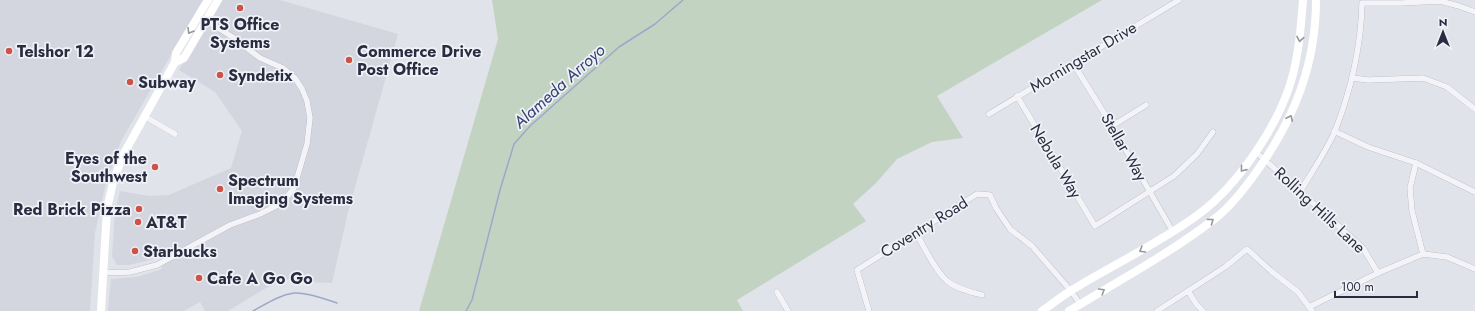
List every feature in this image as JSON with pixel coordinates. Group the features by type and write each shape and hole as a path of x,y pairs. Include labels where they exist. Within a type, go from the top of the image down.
{"main road":[{"path":"202,18 208,0"},
{"path":"101,311 102,273 108,209 113,182 123,155 175,62 176,53 202,18 218,0"},
{"path":"1042,311 1071,291 1173,232 1201,213 1231,184 1256,152 1279,110 1291,79 1301,35 1303,0"},
{"path":"1069,311 1181,242 1218,216 1239,195 1265,160 1288,121 1301,91 1311,55 1316,22 1316,0"}],"street":[{"name":"Morningstar Drive","path":"988,114 1179,0"},
{"path":"1300,192 1334,132 1352,78 1361,29 1362,2 1440,1 1475,12"},
{"path":"102,273 130,272 157,265 230,225 260,214 282,203 294,188 307,144 310,118 307,101 302,89 295,78 283,68 260,58 234,38 202,18"},
{"name":"Stellar Way","path":"1073,63 1112,126 1173,232"},
{"path":"1352,78 1368,80 1423,78 1447,87 1475,108"},
{"name":"Nebula Way","path":"1017,96 1095,226 1150,192"},
{"path":"1112,126 1146,105"},
{"path":"144,116 175,134"},
{"path":"1150,192 1174,176 1197,154 1213,132"},
{"path":"1334,132 1368,147 1416,163 1475,192"},
{"name":"Rolling Hills Lane","path":"1256,152 1363,248 1378,272"},
{"path":"1416,163 1410,188 1412,211 1423,254"},
{"name":"Coventry Road","path":"869,311 857,270 977,194 990,195 996,208 1010,229 1032,246 1071,291 1080,304"},
{"path":"916,233 937,268 947,281 959,288 982,295"},
{"path":"1157,311 1225,268 1247,249 1271,271 1298,292 1310,309 1378,272 1423,254 1447,257 1475,269"},
{"path":"1188,291 1203,311"},
{"path":"777,292 788,311"}],"shaded area":[{"path":"0,0 203,0 121,141 106,182 95,233 90,311 0,311"},
{"path":"221,0 280,0 398,34 348,212 332,283 306,282 289,279 266,288 228,311 205,311 200,302 184,311 108,311 111,279 137,277 162,269 159,256 150,260 129,265 117,265 112,256 115,212 120,191 149,196 169,195 231,168 242,131 215,92 179,70"}],"green space":[{"path":"492,0 1102,0 937,96 963,138 932,142 897,159 876,183 853,204 866,221 737,300 743,311 419,311 498,39"}],"waterway":[{"name":"Alameda Arroyo","path":"466,311 472,300 500,190 514,144 530,126 619,47 655,24 683,0"},
{"name":"Alameda Arroyo","path":"253,311 278,298 294,293 310,295 337,303"}],"place":[{"name":"PTS Office Systems","path":"240,8"},
{"name":"Telshor 12","path":"9,51"},
{"name":"Commerce Drive Post Office","path":"349,60"},
{"name":"Syndetix","path":"220,75"},
{"name":"Subway","path":"130,82"},
{"name":"Eyes of the Southwest","path":"155,167"},
{"name":"Spectrum Imaging Systems","path":"220,189"},
{"name":"Red Brick Pizza","path":"139,209"},
{"name":"AT&T","path":"138,222"},
{"name":"Starbucks","path":"135,251"},
{"name":"Cafe A Go Go","path":"199,278"}]}
